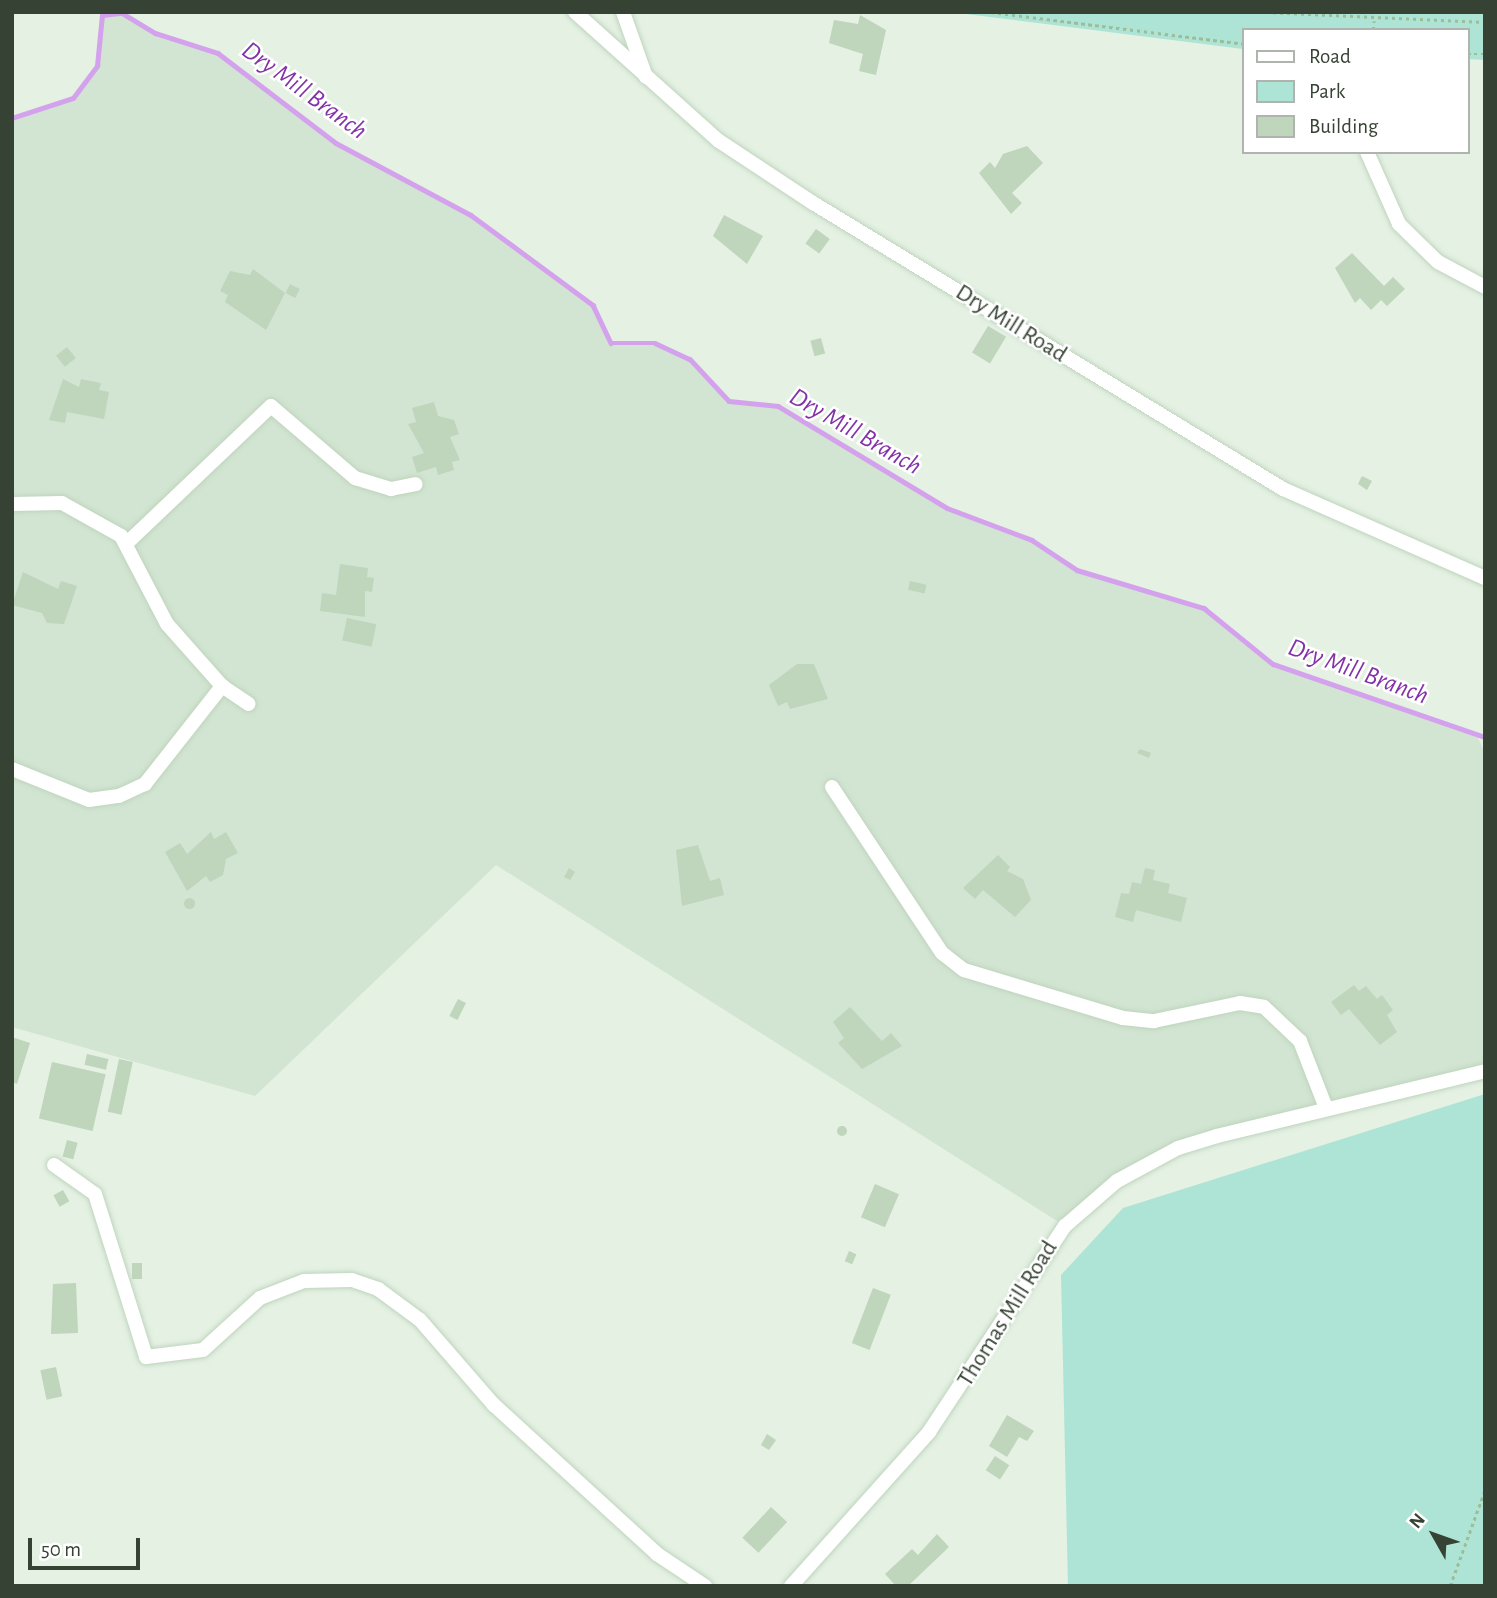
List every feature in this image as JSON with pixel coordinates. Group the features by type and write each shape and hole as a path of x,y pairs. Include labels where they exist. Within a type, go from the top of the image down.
{"street":[{"name":"Dry Mill Road","path":"575,12 648,82 719,141 813,203 1283,489 1485,578"},
{"path":"623,12 648,82"},
{"path":"1368,154 1399,223 1417,244 1485,287"},
{"path":"125,544 271,406 355,478 391,489 416,484"},
{"path":"12,504 71,506 91,514 125,544 167,624 222,686 249,704"},
{"path":"12,769 89,800 119,796 145,784 222,686"},
{"path":"832,787 942,953 964,970 1123,1018 1154,1021 1240,1003 1264,1007 1300,1041 1326,1108"},
{"name":"Thomas Mill Road","path":"791,1586 929,1432 1045,1252 1090,1201 1178,1148 1326,1108 1485,1071"},
{"path":"54,1165 95,1194 146,1357 203,1350 260,1298 304,1281 352,1280 378,1289 420,1320 494,1405 657,1554 705,1586"}],"path":[{"path":"991,12 1242,44"},
{"path":"1266,12 1374,21 1485,22"},
{"path":"1373,28 1374,21"},
{"path":"1450,1586 1485,1490"}],"shaded area":[{"path":"122,13 155,33 218,53 336,143 471,215 593,305 611,343 655,343 690,359 729,401 778,406 947,508 1032,540 1077,570 1204,608 1273,664 1477,736 1485,753 1485,1071 1326,1108 1144,1164 1065,1226 496,865 255,1096 12,1027 12,118 73,98 97,66 102,15"}],"green space":[{"path":"950,12 1485,12 1485,60 1469,59 1469,28 1242,28 1242,49"},
{"path":"1485,1094 1485,1586 1068,1586 1061,1275 1123,1208"}],"building":[{"path":"860,15 886,30 876,75 859,71 863,54 829,43 834,20 858,24"},
{"path":"1027,146 1043,163 1012,193 1022,203 1011,214 979,173 990,162 995,168 1003,154"},
{"path":"724,215 763,236 747,264 713,236"},
{"path":"816,229 830,239 819,254 805,244"},
{"path":"1352,253 1384,286 1393,277 1405,289 1387,306 1381,300 1371,310 1360,298 1355,303 1335,268"},
{"path":"253,269 285,293 266,330 225,302 228,295 220,291 230,271 250,275"},
{"path":"290,284 300,289 295,298 285,293"},
{"path":"988,326 1006,337 990,363 972,353"},
{"path":"821,338 825,353 815,356 810,341"},
{"path":"67,347 76,358 65,367 56,356"},
{"path":"63,379 79,387 81,379 101,383 99,390 109,392 104,419 67,412 65,423 49,420"},
{"path":"434,402 438,416 454,420 459,434 450,437 460,460 452,462 454,470 438,475 436,467 417,473 412,457 424,453 408,424 416,422 412,408"},
{"path":"1362,476 1372,481 1367,490 1358,484"},
{"path":"340,564 368,568 367,577 374,578 372,592 365,591 365,617 320,611 322,593 336,595"},
{"path":"23,572 58,589 61,581 77,586 64,624 47,623 42,613 12,605"},
{"path":"910,581 927,585 925,594 908,590"},
{"path":"347,618 376,624 372,647 342,640"},
{"path":"797,664 814,664 828,699 790,709 787,702 778,706 769,685"},
{"path":"1140,749 1151,753 1149,758 1137,753"},
{"path":"211,832 214,839 226,832 238,853 226,859 223,875 210,882 206,876 187,891 165,852 180,843 187,854"},
{"path":"698,845 710,881 720,878 724,895 682,906 676,850"},
{"path":"998,855 1010,867 1007,871 1023,879 1031,900 1015,917 983,890 975,899 963,888"},
{"path":"569,868 575,872 570,880 564,877"},
{"path":"1145,868 1155,870 1153,880 1170,884 1168,893 1187,898 1181,922 1136,910 1133,922 1115,917 1121,893 1129,894 1132,882 1141,884"},
{"path":"189,897 195,903 189,909 183,903"},
{"path":"1354,985 1359,991 1366,986 1377,999 1382,995 1393,1010 1387,1015 1397,1032 1380,1045 1349,1009 1341,1015 1331,1002"},
{"path":"458,999 466,1003 457,1020 449,1016"},
{"path":"850,1007 882,1041 891,1033 902,1046 862,1069 838,1043 844,1038 833,1022"},
{"path":"12,1037 30,1043 17,1084 12,1082"},
{"path":"87,1054 108,1059 106,1070 85,1065"},
{"path":"119,1059 133,1062 121,1115 108,1112"},
{"path":"52,1062 106,1074 93,1131 39,1119"},
{"path":"842,1126 847,1131 842,1136 837,1131"},
{"path":"67,1140 78,1143 73,1159 63,1156"},
{"path":"875,1184 899,1194 885,1227 861,1217"},
{"path":"63,1190 69,1201 60,1207 53,1195"},
{"path":"849,1251 856,1254 852,1264 845,1261"},
{"path":"132,1263 142,1263 142,1279 132,1279"},
{"path":"76,1283 78,1333 51,1334 53,1284"},
{"path":"873,1288 891,1295 870,1350 852,1343"},
{"path":"56,1367 62,1396 47,1400 40,1370"},
{"path":"1007,1415 1034,1431 1027,1441 1019,1437 1007,1457 989,1446"},
{"path":"767,1434 776,1440 769,1450 761,1445"},
{"path":"995,1456 1009,1465 1000,1480 986,1470"},
{"path":"771,1507 787,1522 758,1553 742,1538"},
{"path":"937,1534 949,1547 908,1586 896,1586 885,1574 912,1549 918,1555"}],"waterway":[{"name":"Dry Mill Branch","path":"12,118 73,98 97,66 102,15 122,13 155,33 218,53 336,143 471,215 593,305 611,343 655,343 690,359 729,401 778,406 947,508 1032,540 1077,570 1204,608 1273,664 1485,737"}]}
